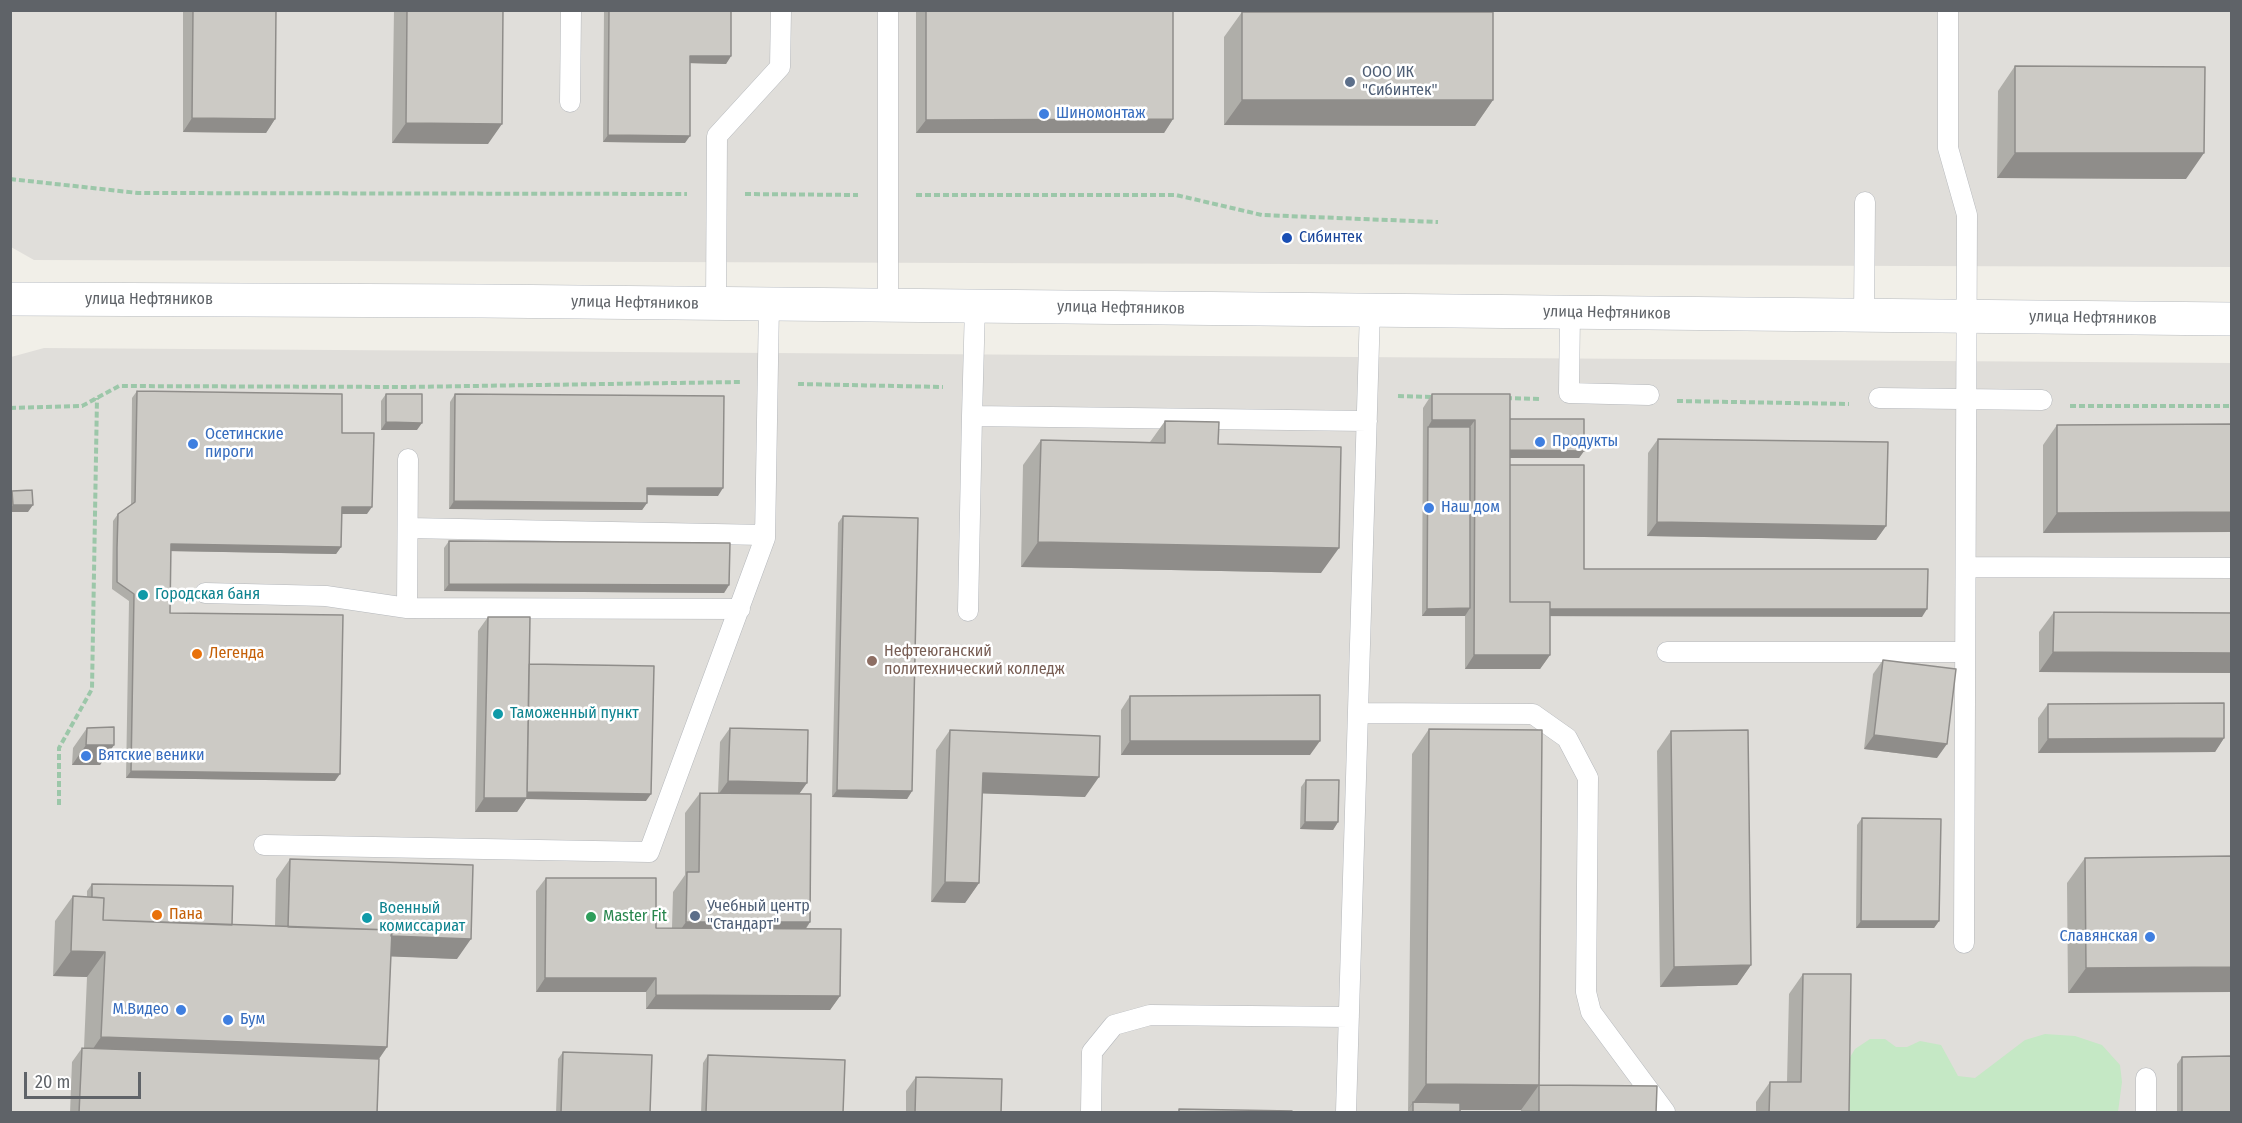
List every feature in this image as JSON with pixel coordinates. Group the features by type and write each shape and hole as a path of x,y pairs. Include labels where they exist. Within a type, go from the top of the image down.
{"main road":[{"name":"улица Нефтяников","path":"10,299 888,305 2232,319"}],"lane":[{"path":"570,102 571,10"},
{"path":"716,304 717,136 780,67 781,10"},
{"path":"888,10 888,305"},
{"path":"1948,10 1948,148 1967,215 1964,943"},
{"path":"1864,315 1865,202"},
{"path":"264,845 649,852 740,609 765,535 769,304"},
{"path":"968,611 975,306"},
{"path":"1346,1113 1370,310"},
{"path":"1570,312 1569,393 1649,395"},
{"path":"1879,399 2042,400"},
{"path":"972,416 1367,421"},
{"path":"407,608 408,459"},
{"path":"408,528 765,535"},
{"path":"1966,567 2232,568"},
{"path":"205,593 326,596 407,608 740,609"},
{"path":"1667,652 1965,652"},
{"path":"1359,713 1533,714 1567,738 1588,778 1586,992 1591,1012 1665,1113"},
{"path":"1091,1113 1092,1052 1114,1025 1150,1015 1349,1017"},
{"path":"2146,1078 2146,1113"}],"path":[{"path":"10,408 82,406 119,386 404,387 766,383 972,388"},
{"path":"1368,396 1437,397"},
{"path":"59,805 59,748 92,689 97,398"},
{"path":"1496,398 1543,399"},
{"path":"1672,401 1856,404"},
{"path":"2066,406 2232,406"}],"shaded area":[{"path":"11,11 2231,11 2231,267 34,260 11,247"},
{"path":"44,348 2231,363 2231,1112 11,1112 11,357"}],"green space":[{"path":"2045,1034 2075,1036 2102,1045 2120,1065 2122,1082 2118,1112 1848,1112 1846,1064 1855,1049 1870,1039 1885,1039 1896,1047 1907,1047 1920,1041 1941,1045 1958,1076 1975,1078 2025,1040"}],"building":[{"path":"193,10 276,10 275,119 192,118"},
{"path":"407,10 503,10 502,124 406,123"},
{"path":"609,10 731,10 731,56 690,56 690,136 608,135"},
{"path":"926,10 1173,10 1173,119 926,120"},
{"name":"ООО ИК \"Сибинтек\"","path":"1242,12 1493,12 1493,100 1242,100"},
{"path":"2015,66 2205,67 2204,153 2015,153"},
{"name":"Городская баня","path":"137,391 342,394 342,433 374,433 372,507 342,507 341,547 171,544 170,613 343,615 340,774 131,771 134,594 117,582 117,548 118,514 135,502"},
{"path":"386,394 422,394 422,423 386,422"},
{"path":"455,394 724,396 723,488 647,488 647,503 454,501"},
{"path":"1432,394 1510,394 1510,602 1550,602 1550,655 1474,655 1475,420 1432,420"},
{"name":"Продукты","path":"1510,419 1584,419 1584,451 1510,450"},
{"path":"1165,421 1219,422 1218,444 1341,447 1339,548 1038,542 1041,440 1165,443"},
{"path":"2232,424 2232,512 2057,513 2057,425"},
{"path":"1428,427 1470,427 1470,608 1427,609"},
{"path":"1658,439 1888,442 1886,526 1657,522"},
{"path":"1510,465 1584,465 1584,569 1928,569 1927,609 1550,609 1550,602 1510,602"},
{"path":"32,490 33,505 13,505 12,491"},
{"name":"Нефтеюганский политехнический колледж","path":"843,516 918,518 912,791 837,790"},
{"path":"449,541 730,543 729,585 449,584"},
{"path":"2054,612 2232,613 2232,653 2053,652"},
{"name":"Таможенный пункт","path":"488,617 530,617 527,798 484,798"},
{"path":"1883,660 1956,669 1947,744 1874,735"},
{"path":"529,664 654,666 651,794 527,792"},
{"path":"1320,695 1320,741 1130,741 1130,696"},
{"path":"2224,703 2224,738 2048,739 2048,704"},
{"path":"114,727 114,745 86,745 87,728"},
{"path":"730,728 808,730 807,783 728,781"},
{"path":"1429,729 1542,730 1539,1085 1426,1084"},
{"path":"950,730 1100,736 1099,777 983,773 979,883 945,882"},
{"path":"1748,730 1751,965 1674,967 1671,731"},
{"path":"1306,780 1339,780 1338,822 1305,822"},
{"path":"700,793 811,794 810,922 686,922 687,872 699,872"},
{"path":"1862,818 1941,819 1939,921 1861,921"},
{"name":"Славянская","path":"2232,856 2232,967 2086,968 2085,858"},
{"name":"Военный комиссариат","path":"290,859 473,865 471,939 391,936 392,930 288,927"},
{"path":"546,878 656,878 656,928 841,929 840,996 656,995 656,978 545,978"},
{"path":"92,884 233,886 232,925 103,920 104,898 92,897"},
{"name":"Бум","path":"73,896 104,898 103,920 392,930 387,1047 101,1037 105,952 71,951"},
{"path":"1803,974 1851,974 1849,1113 1769,1113 1770,1082 1801,1082"},
{"path":"82,1048 379,1059 377,1113 79,1113"},
{"path":"563,1052 652,1055 650,1113 561,1113"},
{"path":"708,1055 845,1060 843,1113 706,1113"},
{"path":"2232,1056 2232,1113 2182,1113 2182,1057"},
{"path":"916,1077 1002,1079 1001,1113 915,1113"},
{"path":"1539,1085 1657,1086 1656,1113 1539,1113"},
{"path":"1413,1102 1460,1103 1460,1113 1413,1113"},
{"path":"1179,1109 1292,1111 1292,1113 1179,1113"}],"place":[{"name":"ООО ИК \"Сибинтек\"","path":"1350,82"},
{"name":"Шиномонтаж","path":"1044,114"},
{"name":"Сибинтек","path":"1287,238"},
{"name":"Продукты","path":"1540,442"},
{"name":"Осетинские пироги","path":"193,444"},
{"name":"Наш дом","path":"1429,508"},
{"name":"Городская баня","path":"143,595"},
{"name":"Легенда","path":"197,654"},
{"name":"Нефтеюганский политехнический колледж","path":"872,661"},
{"name":"Таможенный пункт","path":"498,714"},
{"name":"Вятские веники","path":"86,756"},
{"name":"Пана","path":"157,915"},
{"name":"Учебный центр \"Стандарт\"","path":"695,916"},
{"name":"Master Fit","path":"591,917"},
{"name":"Военный комиссариат","path":"367,918"},
{"name":"Славянская","path":"2150,937"},
{"name":"М.Видео","path":"181,1010"},
{"name":"Бум","path":"228,1020"}]}
